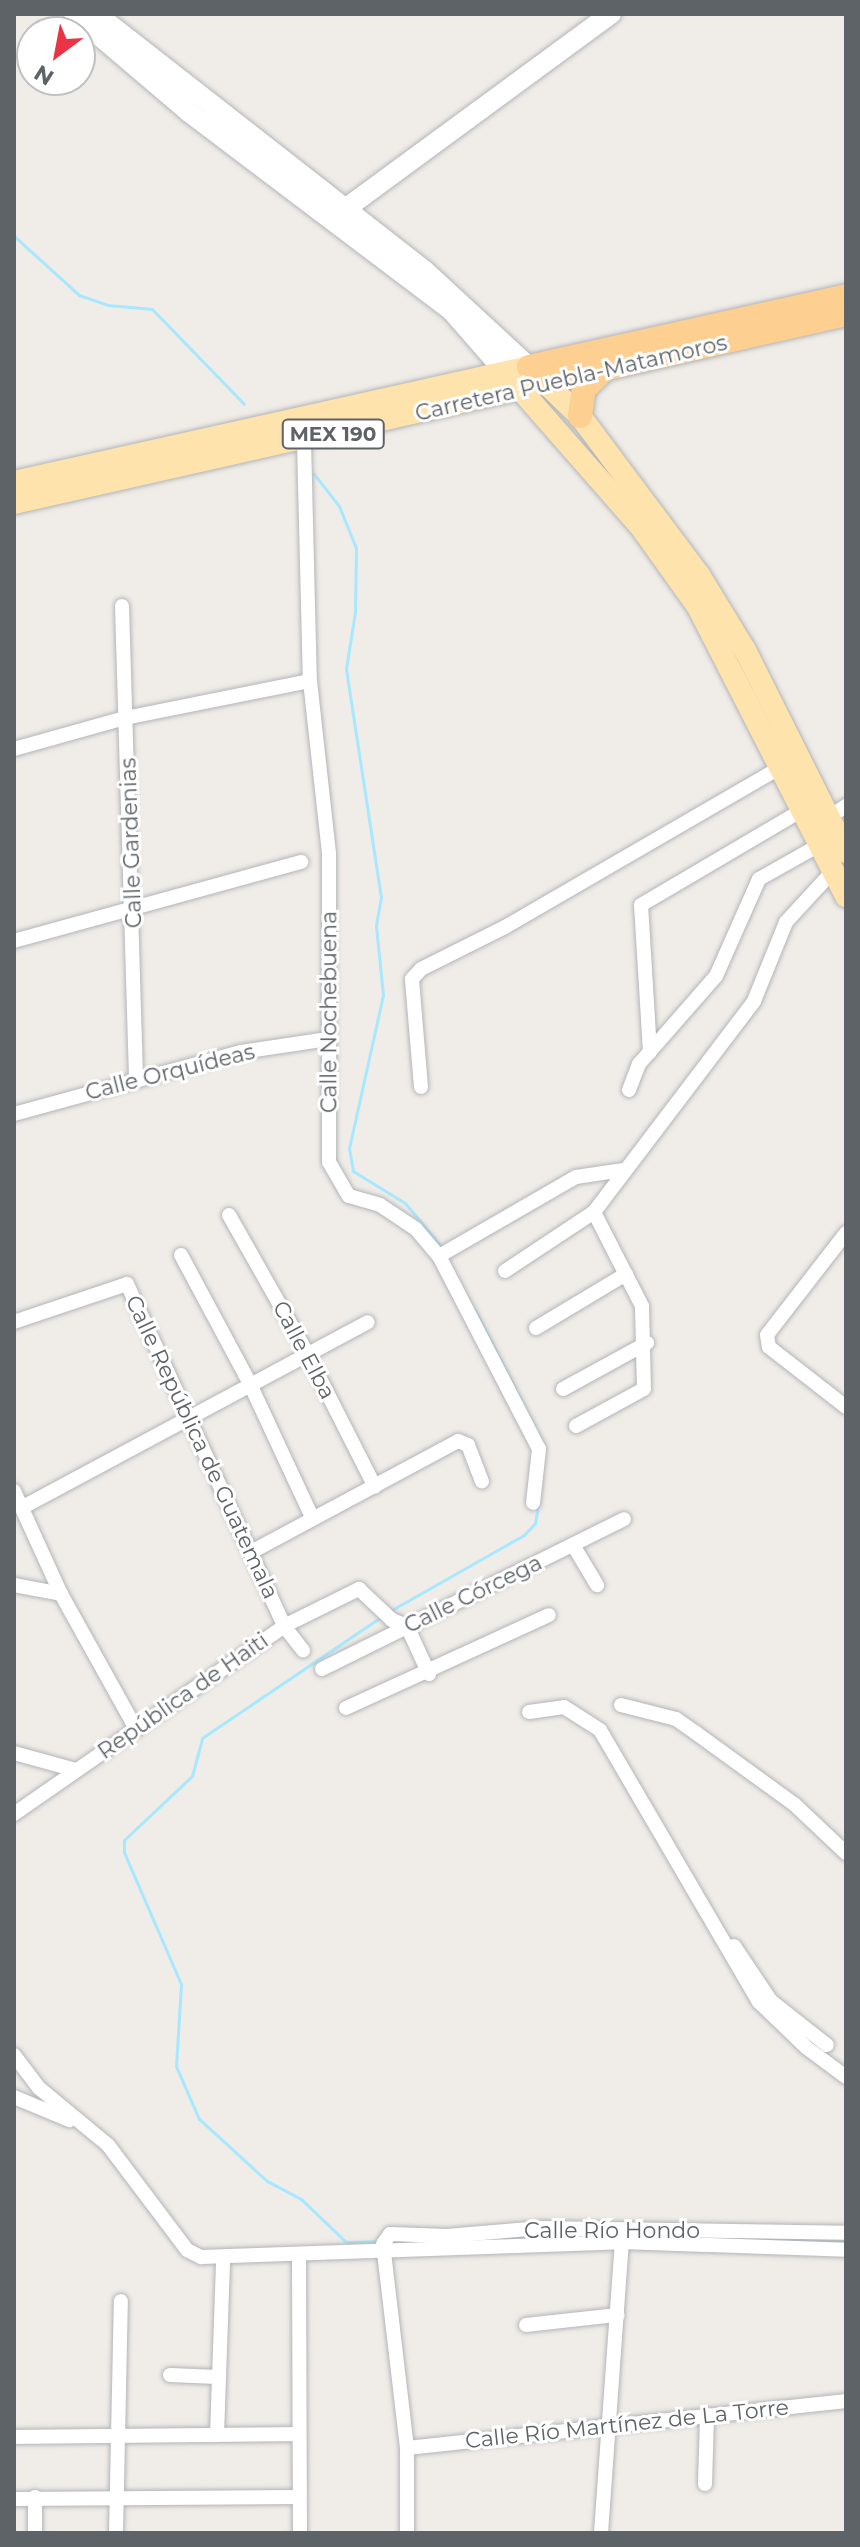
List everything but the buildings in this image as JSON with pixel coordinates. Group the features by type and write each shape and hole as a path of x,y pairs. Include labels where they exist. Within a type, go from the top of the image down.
{"highway":[{"name":"Carretera Puebla-Matamoros","path":"526,378 846,296"},
{"name":"Carretera Puebla-Matamoros","path":"526,378 606,368 846,314"},
{"path":"583,420 584,389 606,368"}],"main road":[{"path":"526,378 583,420 666,527 726,617 837,812 846,852"},
{"path":"526,378 567,441 641,527 698,607 783,766 846,896"},
{"name":"Carretera Puebla-Matamoros","path":"14,503 304,441 526,378"},
{"name":"Carretera Puebla-Matamoros","path":"14,482 526,378"},
{"path":"567,441 583,420"}],"street":[{"path":"74,14 337,215"},
{"path":"96,14 412,279 477,328 526,378"},
{"path":"337,215 611,14"},
{"name":"Calle Nochebuena","path":"304,441 310,681 329,854 329,1162 349,1196 380,1205 416,1229 439,1256 539,1449 533,1503"},
{"name":"Calle Gardenias","path":"122,606 134,906 136,1079"},
{"path":"14,749 125,718 310,681"},
{"path":"421,1087 412,979 421,969 518,920 783,766"},
{"path":"650,1052 641,905 804,809"},
{"path":"629,1090 650,1052 716,976 759,879 821,844"},
{"path":"14,941 301,862"},
{"path":"505,1271 594,1212 754,1001 786,922 833,871"},
{"name":"Calle Orquídeas","path":"14,1114 136,1079 196,1068 241,1052 328,1039"},
{"path":"439,1256 576,1177 623,1170"},
{"path":"576,1426 644,1389 647,1343 642,1306 594,1212"},
{"name":"Calle Elba","path":"229,1215 307,1353 375,1487"},
{"path":"846,1233 767,1335 769,1347 846,1407"},
{"path":"181,1255 249,1382 312,1517"},
{"path":"536,1328 626,1274"},
{"name":"Calle República de Guatemala","path":"14,1322 127,1284 253,1551 284,1626 303,1650"},
{"path":"23,1507 249,1382 368,1322"},
{"path":"563,1389 647,1343"},
{"path":"253,1551 458,1441 468,1445 482,1481"},
{"path":"14,1491 61,1594 136,1729"},
{"name":"Calle Córcega","path":"322,1669 624,1519"},
{"path":"573,1545 597,1585"},
{"path":"14,1585 61,1594"},
{"name":"República de Haiti","path":"14,1814 284,1626 359,1589 392,1620 407,1626"},
{"path":"346,1708 429,1674 549,1615"},
{"path":"407,1626 429,1674"},
{"path":"621,1705 686,1726 795,1805 846,1853"},
{"path":"529,1712 564,1707 590,1720 606,1737 725,1951 759,2002 807,2048 846,2077"},
{"path":"14,1753 76,1770"},
{"path":"734,1946 771,2001 827,2045"},
{"path":"807,2048 809,2033"},
{"path":"14,2055 77,2123 108,2145 187,2250 223,2260 299,2256 385,2244 407,2448 407,2533"},
{"path":"14,2097 77,2123"},
{"name":"Calle Río Hondo","path":"385,2244 541,2228 846,2233"},
{"path":"601,2533 622,2242"},
{"name":"Calle Río Hondo","path":"385,2244 622,2242 846,2250"},
{"path":"299,2256 300,2533"},
{"path":"217,2435 223,2260"},
{"path":"116,2533 121,2301"},
{"path":"526,2325 617,2315"},
{"path":"170,2375 217,2377"},
{"name":"Calle Río Martínez de La Torre","path":"407,2448 846,2401"},
{"path":"705,2484 707,2415"},
{"path":"14,2437 299,2434"},
{"path":"14,2499 117,2494 299,2497"},
{"path":"35,2497 35,2533"}],"waterway":[{"path":"14,236 79,295 108,305 152,309 244,404"},
{"path":"314,474 339,506 356,548 355,612 346,669 381,897 376,926 383,995 349,1148 353,1171 405,1203 439,1244"},
{"path":"475,1310 542,1442"},
{"path":"390,1611 524,1535 535,1523 539,1501"},
{"path":"380,2241 346,2242 301,2199 267,2181 199,2119 176,2066 181,1984 124,1852 124,1840 192,1776 202,1738 381,1617"},
{"path":"500,2238 588,2236"},
{"path":"708,2238 846,2242"}]}
